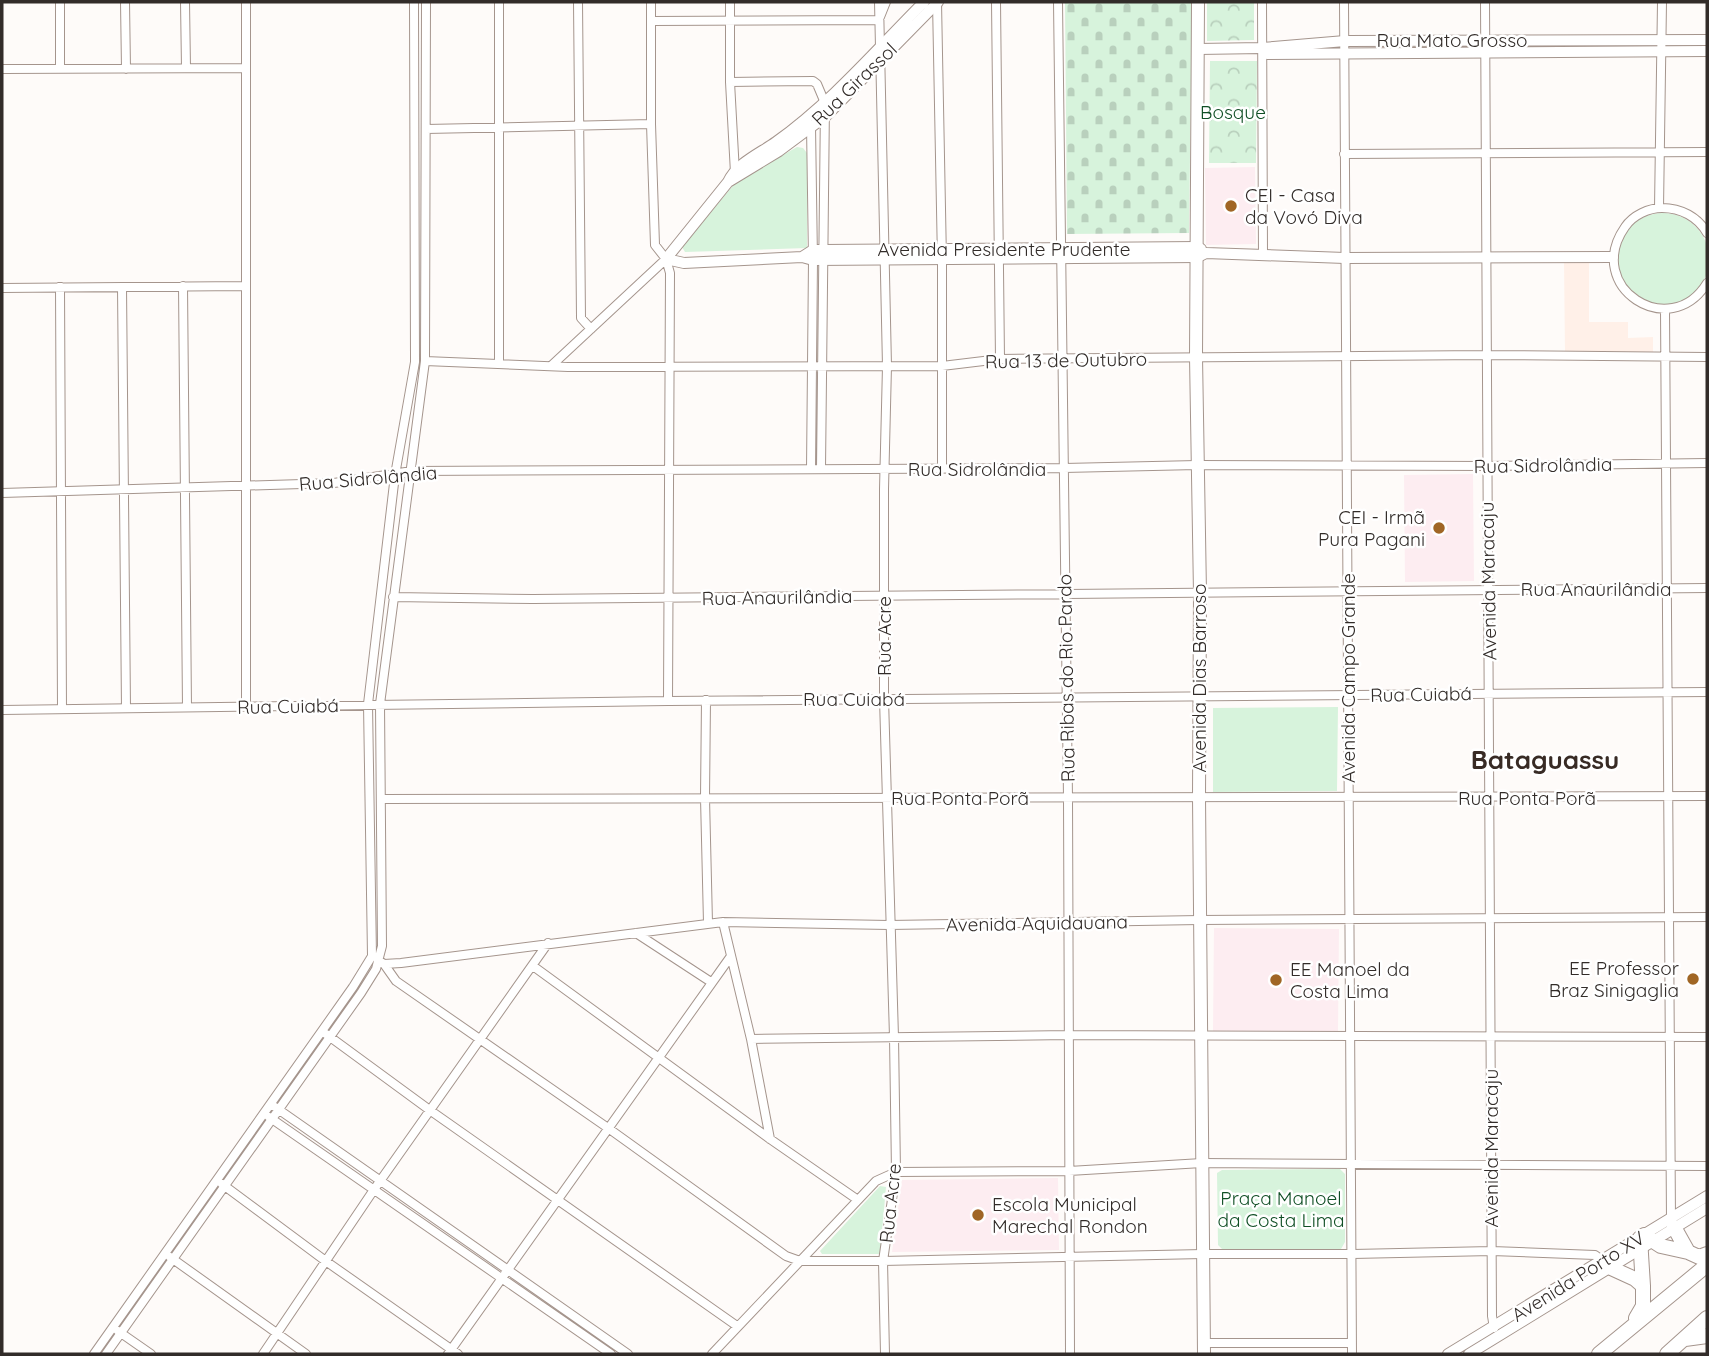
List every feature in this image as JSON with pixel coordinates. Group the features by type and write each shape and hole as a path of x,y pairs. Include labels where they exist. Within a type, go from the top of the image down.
{"highway":[{"path":"1673,1223 1688,1252"},
{"path":"1621,1334 1640,1314 1643,1306 1645,1241 1699,1257 1707,1254"},
{"path":"1607,1264 1643,1286"},
{"path":"1599,1354 1707,1265"},
{"path":"1667,1354 1707,1318"},
{"path":"1683,1340 1707,1336"}],"main road":[{"name":"Avenida Dias Barroso","path":"1198,2 1196,155 1201,252 1196,357 1204,1349"}],"street":[{"path":"60,2 60,69"},
{"path":"125,2 126,69"},
{"path":"186,2 186,68"},
{"path":"246,2 246,707"},
{"path":"414,2 415,362 395,475 368,705 371,881 378,960 396,981 786,1256 800,1261 1492,1251 1595,1255 1607,1264"},
{"path":"106,1354 173,1259 271,1104 361,993 382,946 380,704 425,361 426,2"},
{"path":"499,2 499,364"},
{"path":"578,2 581,318 591,329"},
{"path":"652,2 651,124 656,245 666,259 670,273 668,701"},
{"path":"730,2 733,177"},
{"name":"Rua Acre","path":"879,2 887,366 884,699 896,1172 883,1261 885,1354"},
{"path":"651,21 878,20 886,2"},
{"name":"Rua Girassol","path":"551,366 666,259 733,177 825,103 924,2"},
{"path":"938,2 942,469"},
{"name":"Rua Girassol","path":"733,177 779,152 826,116 938,2"},
{"path":"996,2 1000,359"},
{"name":"Rua Ribas do Rio Pardo","path":"1058,2 1068,798 1070,1354"},
{"path":"1262,2 1263,256"},
{"name":"Avenida Campo Grande","path":"1344,2 1352,1354"},
{"name":"Avenida Maracaju","path":"1485,2 1492,1316 1496,1332"},
{"path":"1659,208 1662,2"},
{"name":"Rua Mato Grosso","path":"1662,46 1707,40"},
{"name":"Rua Mato Grosso","path":"1261,51 1345,41 1485,46 1662,46 1707,51"},
{"name":"Rua Mato Grosso","path":"1198,52 1455,54 1485,46"},
{"path":"2,69 246,68"},
{"path":"730,82 813,81 825,103 818,255 816,469"},
{"path":"812,113 818,255"},
{"path":"426,129 651,124"},
{"path":"1344,154 1707,152"},
{"path":"1707,233 1693,217 1675,209 1645,211 1629,222 1617,239 1613,257 1614,272 1622,288 1637,302 1648,307 1665,310 1678,307 1694,299 1707,283"},
{"name":"Avenida Presidente Prudente","path":"666,259 684,263 818,255 1201,252 1345,258 1613,257"},
{"path":"183,286 187,708"},
{"path":"2,288 246,286"},
{"path":"121,287 126,708"},
{"path":"60,288 62,709"},
{"path":"1665,310 1670,1167 1673,1223"},
{"name":"Rua 13 de Outubro","path":"425,361 670,367 942,366 1000,359 1196,357 1485,355 1707,358"},
{"name":"Rua Sidrolândia","path":"2,493 334,483 412,471 1707,463"},
{"name":"Rua Anaurilândia","path":"393,597 669,598 1707,589"},
{"name":"Rua Cuiabá","path":"2,710 706,700 1707,692"},
{"path":"706,700 708,923"},
{"name":"Rua Ponta Porã","path":"381,799 1707,796"},
{"path":"371,881 382,880"},
{"name":"Avenida Aquidauana","path":"378,960 723,922 890,925 1707,917"},
{"path":"723,922 751,1039 770,1139"},
{"path":"636,933 711,982"},
{"path":"263,1354 373,1191 548,943"},
{"path":"221,1183 453,1353 507,1269 731,956"},
{"path":"533,966 858,1200"},
{"path":"94,1354 165,1253 279,1110 326,1033"},
{"path":"326,1033 431,1111 737,1326"},
{"path":"751,1039 1068,1035 1707,1037"},
{"path":"271,1104 628,1354"},
{"path":"264,1114 611,1354"},
{"path":"712,1354 876,1181 896,1172 1069,1171 1202,1163 1707,1166"},
{"name":"Avenida Porto XV","path":"1448,1354 1496,1332 1673,1223 1707,1196"},
{"name":"Avenida Porto XV","path":"1673,1223 1707,1208"},
{"path":"165,1253 306,1354"},
{"path":"113,1328 151,1354"},
{"name":"Avenida Porto XV","path":"1469,1354 1496,1332"},
{"path":"1204,1349 1352,1343"}],"shaded area":[{"name":"CEI - Casa da Vovó Diva","path":"1255,167 1256,244 1206,245 1205,168"},
{"path":"1589,261 1589,322 1628,322 1628,338 1653,337 1653,352 1565,353 1564,262"},
{"name":"CEI - Irmã Pura Pagani","path":"1473,474 1474,581 1405,582 1404,475"},
{"name":"EE Manoel da Costa Lima","path":"1214,928 1339,929 1338,1032 1213,1031"},
{"name":"Escola Municipal Marechal Rondon","path":"1058,1178 1059,1250 892,1252 902,1180"}],"green space":[{"path":"1065,2 1192,2 1189,233 1067,234"},
{"path":"1207,2 1254,2 1254,40 1207,41"},
{"name":"Bosque","path":"1210,61 1257,61 1256,163 1209,163"},
{"path":"797,147 803,148 807,153 807,248 685,252 682,247 736,182"},
{"path":"1663,213 1681,216 1696,226 1706,241 1709,259 1706,277 1696,292 1681,302 1663,305 1645,302 1630,292 1620,277 1617,259 1620,241 1630,226 1645,216"},
{"path":"1338,707 1337,791 1213,792 1213,708"},
{"name":"Praça Manoel da Costa Lima","path":"1340,1169 1345,1174 1345,1242 1341,1249 1222,1249 1218,1245 1217,1173 1222,1170"},
{"path":"880,1186 886,1187 880,1254 822,1254 820,1251"}],"place":[{"name":"CEI - Casa da Vovó Diva","path":"1231,206"},
{"name":"CEI - Irmã Pura Pagani","path":"1439,528"},
{"name":"EE Professor Braz Sinigaglia","path":"1693,979"},
{"name":"EE Manoel da Costa Lima","path":"1276,980"},
{"name":"Escola Municipal Marechal Rondon","path":"978,1215"}],"district":[{"name":"Bataguassu","path":"1545,759"}]}
